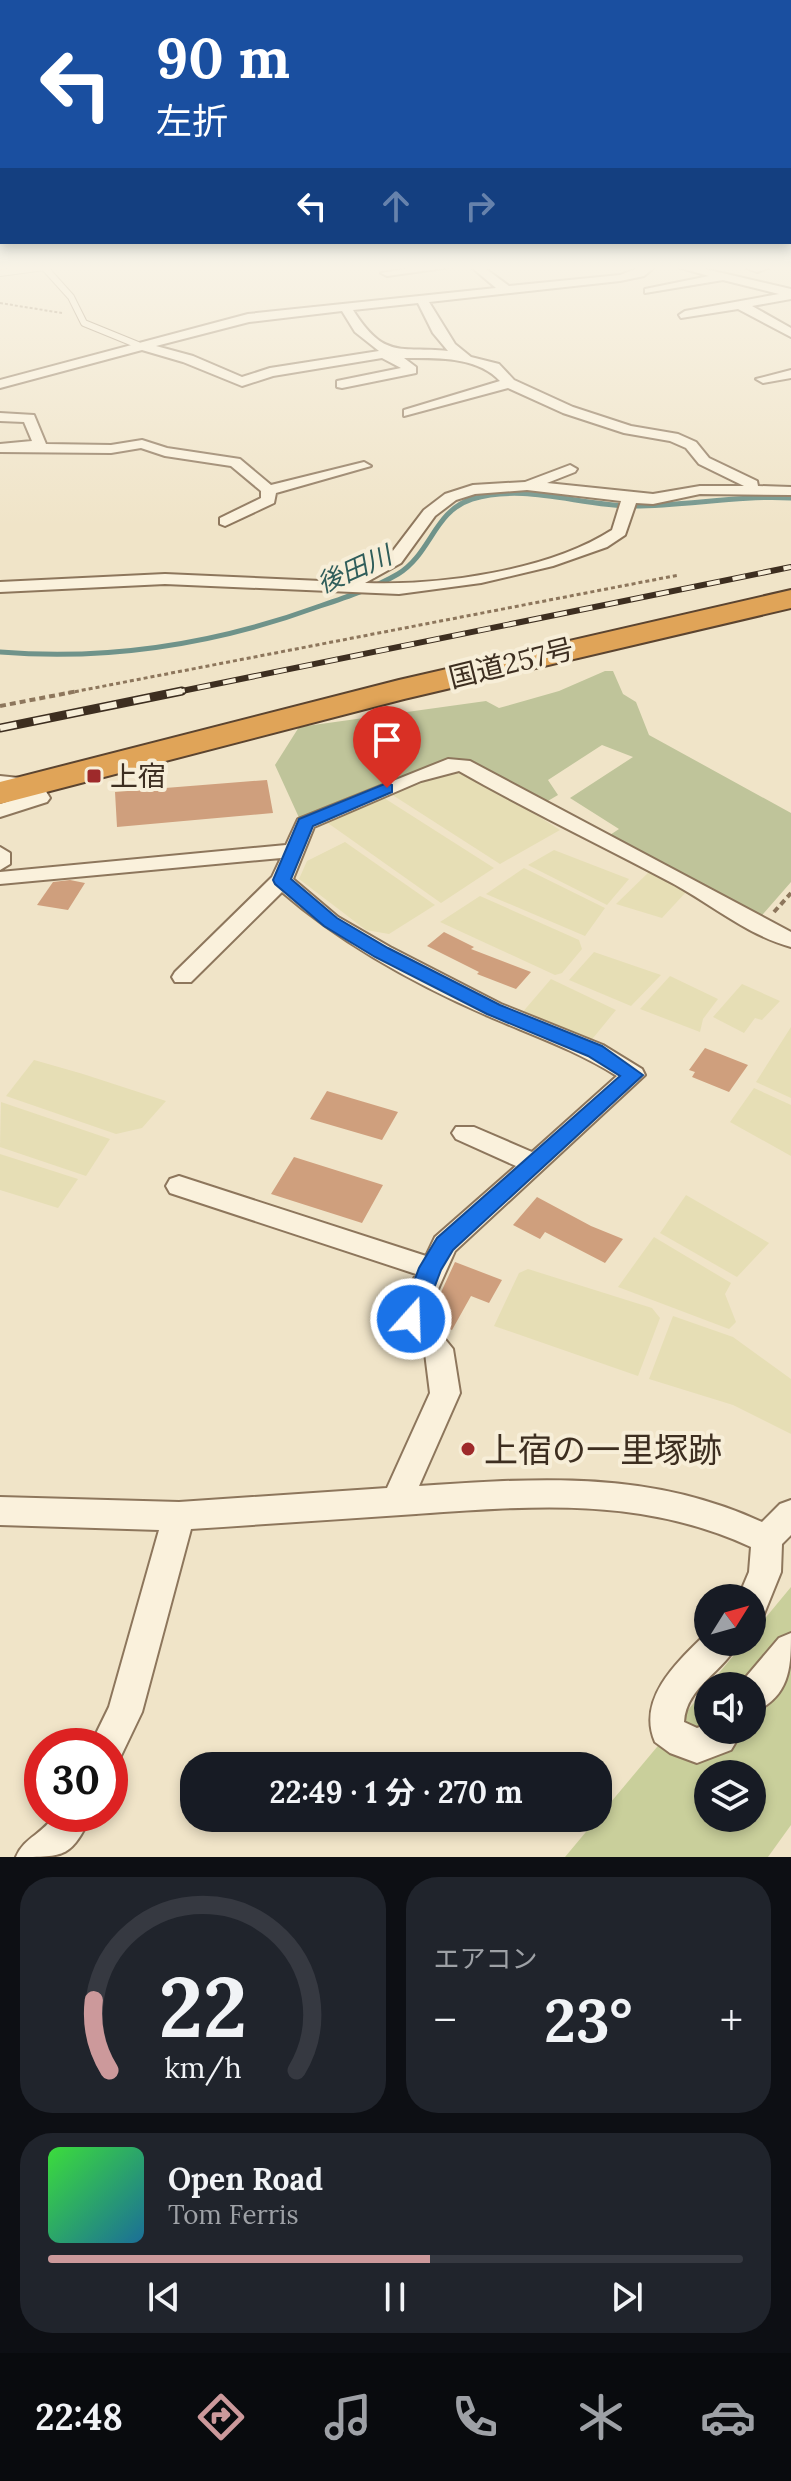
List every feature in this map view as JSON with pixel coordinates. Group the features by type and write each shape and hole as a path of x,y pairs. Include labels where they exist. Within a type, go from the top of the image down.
{"highway":[{"name":"国道257号","path":"0,793 16,783 413,686 791,599"}],"street":[{"path":"0,384 111,353"},
{"path":"165,353 242,382 270,372 391,353 445,354 469,359 501,371 509,383 557,405 629,430 673,437 691,445 704,461 765,489"},
{"path":"342,384 411,370 391,353"},
{"path":"460,353 469,359"},
{"path":"763,379 791,374"},
{"path":"409,413 509,383"},
{"path":"0,417 29,418 40,442 34,447"},
{"path":"0,448 111,449 142,444 165,452 235,462 268,490 269,500 225,521"},
{"path":"268,490 364,466"},
{"path":"524,487 570,469"},
{"path":"348,586 382,571 397,560 432,510 445,501 480,489 524,487 629,502 700,490 791,491"},
{"path":"0,587 165,579 390,588 440,585 586,551 619,532 629,502"},
{"path":"183,977 282,880 305,823 448,765 463,765 529,803 682,880 749,921 791,940"},
{"path":"0,811 40,798 16,783"},
{"path":"0,878 294,850"},
{"path":"0,853 0,864"},
{"path":"282,880 330,922 382,952 493,1009 595,1051 633,1075 445,1244 430,1268 411,1319 439,1349 445,1393 396,1502"},
{"path":"465,1133 535,1164"},
{"path":"179,1186 430,1268"},
{"path":"0,1511 179,1516 581,1492 666,1503 725,1520 766,1539"},
{"path":"766,1539 791,1514"},
{"path":"117,1728 125,1712 179,1516"},
{"path":"762,1584 769,1560 766,1539"},
{"path":"766,1679 791,1649"},
{"path":"694,1672 709,1656"},
{"path":"694,1673 668,1702 665,1718 667,1730 684,1744 701,1747 709,1744"},
{"path":"34,1857 62,1838 65,1832"}],"path":[{"path":"0,706 679,575"}],"shaded area":[{"path":"454,769 470,773 560,830 500,864 391,794"},
{"path":"381,796 494,868 441,903 325,821"},
{"path":"345,842 435,905 389,934 366,930 299,879 307,861"},
{"path":"554,850 629,879 607,905 528,865"},
{"path":"524,868 605,908 585,936 486,894"},
{"path":"651,870 687,891 662,918 616,904"},
{"path":"480,896 579,940 582,949 562,973 555,975 440,922"},
{"path":"594,952 661,975 631,1006 569,980"},
{"path":"670,976 718,999 703,1019 700,1032 640,1009"},
{"path":"551,979 616,1010 589,1043 521,1014"},
{"path":"742,984 780,1001 762,1020 755,1018 744,1033 713,1017"},
{"path":"791,1027 791,1098 756,1082"},
{"path":"34,1060 166,1101 142,1128 116,1134 6,1096"},
{"path":"754,1088 791,1105 791,1156 730,1122"},
{"path":"1,1102 110,1139 86,1176 0,1147"},
{"path":"0,1154 78,1179 58,1208 0,1190"},
{"path":"686,1195 769,1243 737,1277 660,1233"},
{"path":"654,1237 731,1283 725,1294 736,1322 729,1329 618,1287"},
{"path":"528,1269 652,1308 660,1318 638,1376 494,1326 519,1273"},
{"path":"673,1316 733,1337 791,1379 791,1434 733,1405 649,1379"}],"green space":[{"path":"605,671 613,671 623,694 636,702 649,735 791,813 791,882 757,921 607,837 619,829 570,798 633,757 602,745 548,780 558,795 541,805 453,760 395,780 301,822 275,765 299,727 486,701 499,708 559,691"},
{"path":"791,1587 791,1825 768,1857 565,1857 586,1832 612,1832 612,1801 694,1703 694,1744 766,1744 766,1672 720,1672 733,1656 766,1656 766,1617"}],"building":[{"path":"267,780 273,813 117,827 115,792"},
{"path":"70,880 85,883 68,910 37,905 53,882"},
{"path":"444,932 474,947 471,949 531,972 516,989 477,974 479,972 427,946"},
{"path":"705,1048 748,1065 729,1092 692,1077 695,1072 689,1070"},
{"path":"327,1091 398,1112 382,1140 310,1119"},
{"path":"294,1157 383,1185 362,1223 271,1194"},
{"path":"537,1197 623,1239 605,1263 545,1232 540,1239 513,1225"},
{"path":"455,1262 502,1280 489,1303 471,1296 452,1330 436,1323 430,1316"}],"waterway":[{"name":"後田川","path":"0,652 82,654 163,647 281,619 360,592 398,574 418,556 449,513 472,499 492,495 533,494 634,506 791,498"}],"railway":[{"path":"172,693 791,567"},
{"path":"0,728 182,691"}],"place":[{"name":"上宿","path":"94,776"},
{"name":"上宿の一里塚跡","path":"468,1449"}],"route":[{"path":"387,788 305,823 282,880 330,922 382,952 493,1009 595,1051 633,1075 565,1140 482,1208 445,1244 430,1268 411,1319"}]}
